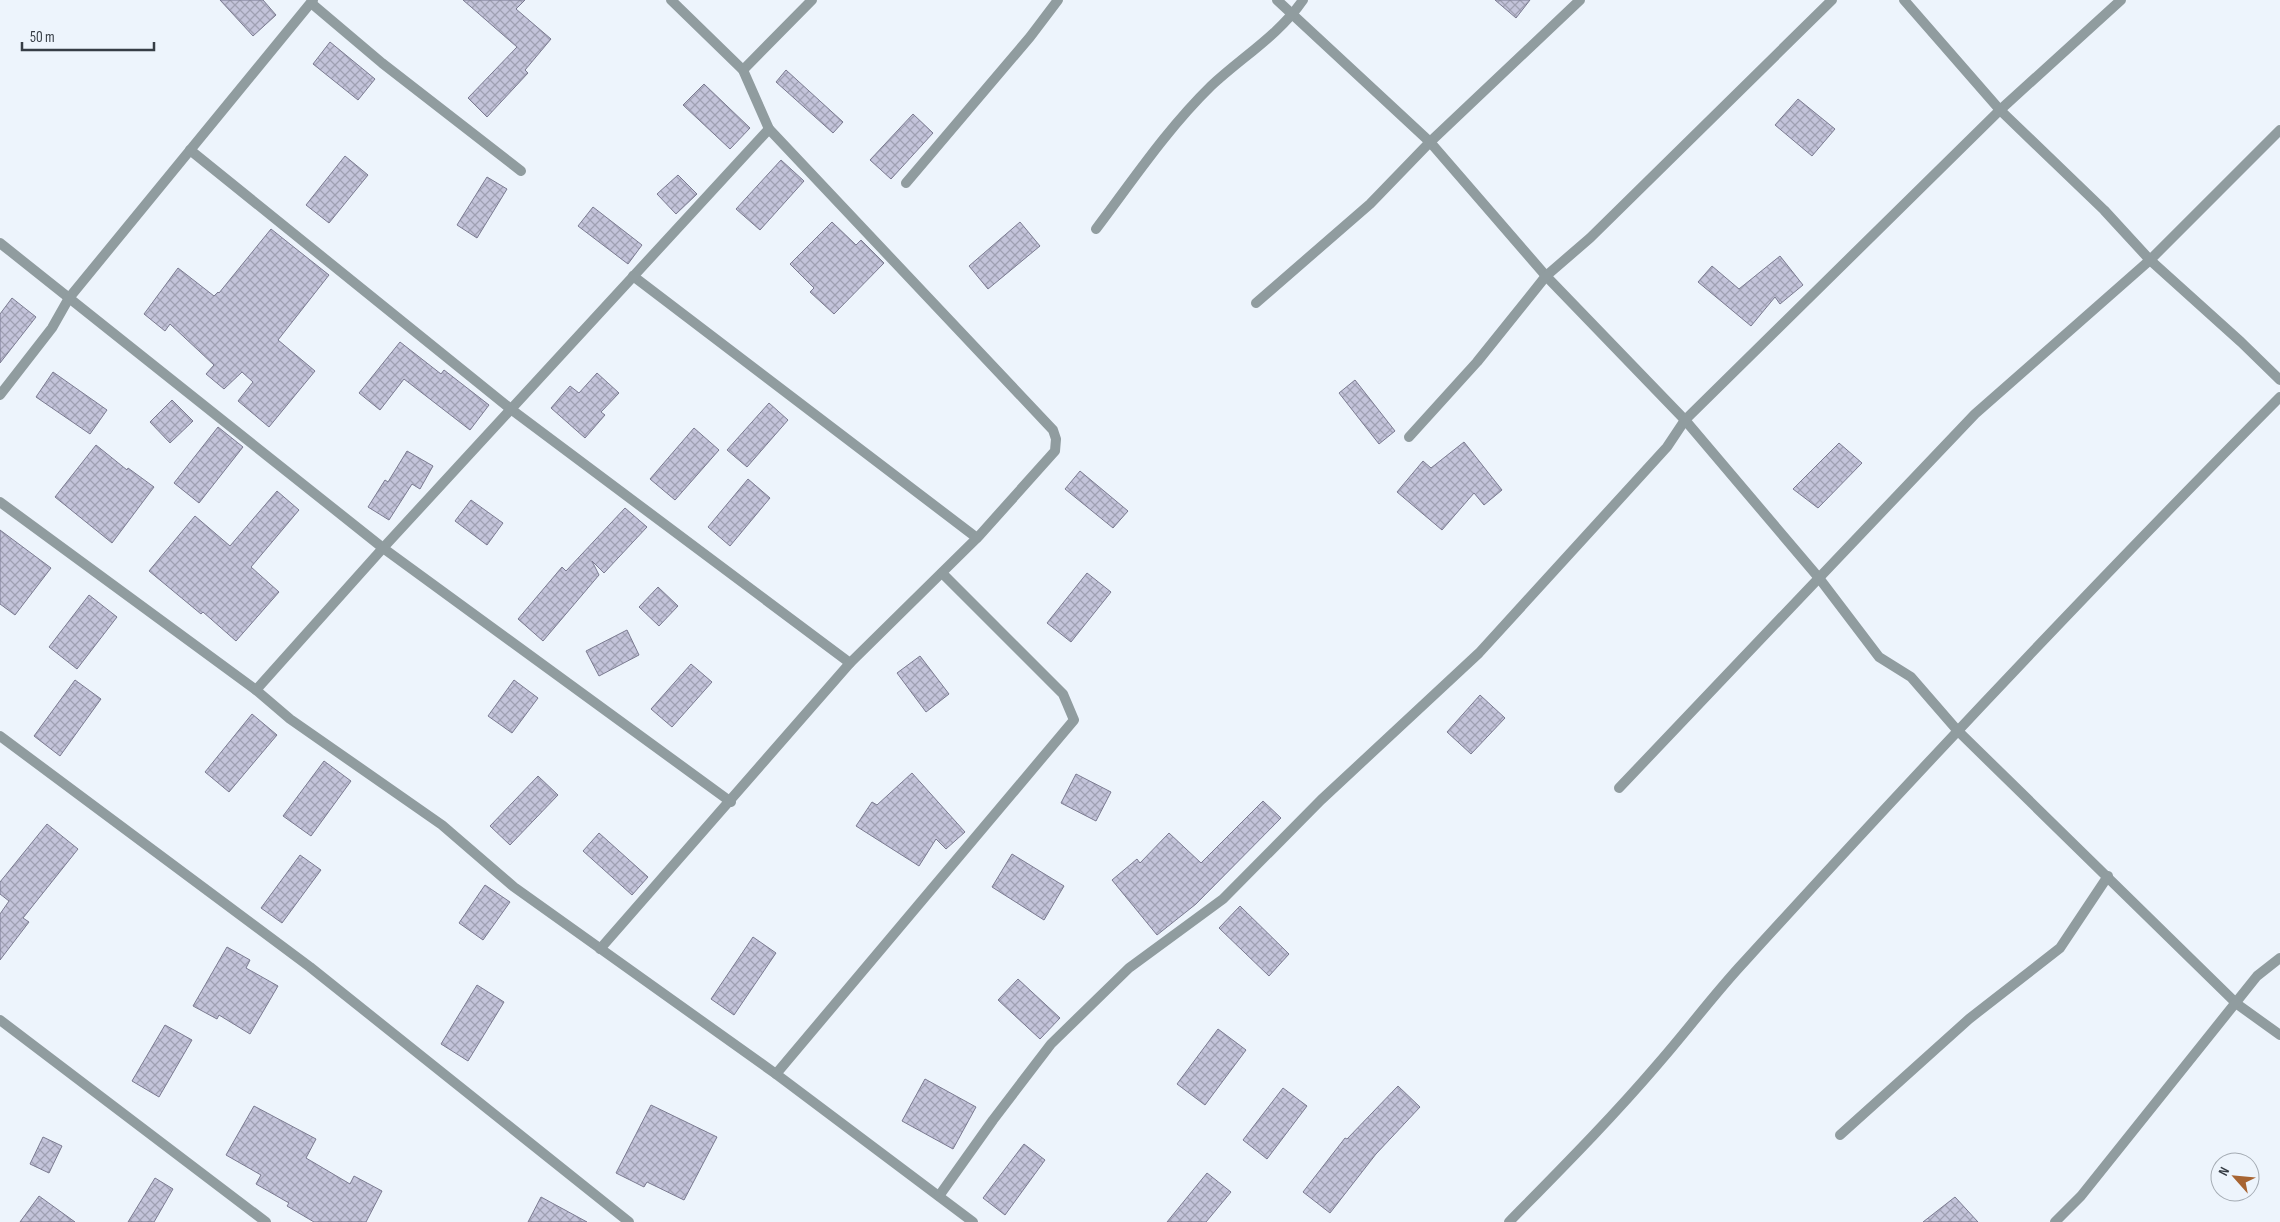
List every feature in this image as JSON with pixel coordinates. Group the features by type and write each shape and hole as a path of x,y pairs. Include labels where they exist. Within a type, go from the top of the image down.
{"street":[{"path":"600,949 731,802 850,663 977,538 1055,451 1056,439 1053,430 769,129 743,70 671,0"},
{"path":"743,70 812,0"},
{"path":"906,183 1030,37 1058,0"},
{"path":"1277,0 1430,142 1546,276 1685,420 1819,578 1879,657 1911,677 1957,730 2108,876 2236,1004 2280,1035"},
{"path":"1096,229 1181,117 1213,84 1293,15 1303,0"},
{"path":"1256,303 1370,204 1430,142 1580,0"},
{"path":"1409,437 1477,362 1546,276 1590,238 1832,0"},
{"path":"1904,0 2000,110 2104,210 2150,260 2280,380"},
{"path":"939,1196 992,1120 1051,1044 1129,968 1223,899 1321,800 1479,653 1668,447 1685,420 2000,110 2121,0"},
{"path":"0,395 52,328 70,298 312,2 382,63 521,171"},
{"path":"256,690 383,548 769,129"},
{"path":"1619,788 1975,414 2150,260 2280,130"},
{"path":"190,150 512,410 850,663"},
{"path":"0,243 383,548 731,802"},
{"path":"633,276 977,538"},
{"path":"1509,1222 1578,1151 1656,1066 1742,964 1957,730 2122,555 2280,396"},
{"path":"0,502 256,690 290,719 442,825 514,887 776,1074 973,1222"},
{"path":"776,1074 1074,720 1063,694 942,573"},
{"path":"0,736 310,967 629,1222"},
{"path":"1840,1135 1969,1019 2060,948 2108,876"},
{"path":"2055,1222 2081,1196 2257,976 2280,958"},
{"path":"0,1020 266,1222"}],"building":[{"path":"220,0 263,0 276,15 253,36"},
{"path":"463,0 525,0 516,9 551,39 525,70 528,73 487,117 468,98 517,47"},
{"path":"1495,0 1530,0 1516,18"},
{"path":"330,42 375,79 358,100 313,64"},
{"path":"786,70 843,122 833,133 776,82"},
{"path":"704,84 750,128 730,149 683,105"},
{"path":"1798,99 1835,129 1812,156 1775,125"},
{"path":"913,114 933,133 891,179 870,160"},
{"path":"345,156 368,175 329,223 306,205"},
{"path":"781,160 804,181 760,230 736,209"},
{"path":"678,175 697,194 676,214 657,194"},
{"path":"487,177 507,189 477,238 457,225"},
{"path":"593,207 642,245 628,264 578,226"},
{"path":"832,222 856,245 861,240 884,263 834,314 810,292 814,288 790,264"},
{"path":"1020,222 1040,246 988,289 969,266"},
{"path":"271,229 329,275 278,340 315,371 269,427 238,401 253,382 242,372 224,389 206,374 214,365 170,324 165,331 144,314 178,268 214,296 219,293"},
{"path":"1780,256 1803,285 1780,304 1775,297 1751,326 1698,282 1712,266 1739,289"},
{"path":"12,298 36,317 0,363 0,314"},
{"path":"400,342 441,374 444,370 489,405 470,430 404,379 380,410 359,393"},
{"path":"53,372 107,410 90,434 36,397"},
{"path":"597,373 619,393 601,412 605,415 585,438 551,408 570,386 579,393"},
{"path":"1355,380 1395,431 1379,444 1339,393"},
{"path":"172,400 193,421 170,443 150,422"},
{"path":"769,403 788,420 747,467 727,450"},
{"path":"218,427 243,447 199,503 174,483"},
{"path":"694,428 719,450 675,500 650,479"},
{"path":"1464,442 1502,490 1484,505 1474,493 1442,530 1397,492 1423,461 1431,468"},
{"path":"1839,443 1862,463 1818,508 1793,489"},
{"path":"96,445 127,470 128,468 154,487 112,543 55,497"},
{"path":"407,451 433,466 420,489 412,484 389,520 368,507 385,480 388,482"},
{"path":"1080,471 1128,511 1113,528 1065,489"},
{"path":"748,479 770,498 730,546 708,527"},
{"path":"277,491 299,510 251,567 279,592 236,641 203,612 201,614 149,571 195,516 230,546"},
{"path":"471,500 503,523 487,545 455,521"},
{"path":"625,508 647,527 604,573 592,561 599,575 543,641 518,619 562,567 566,571"},
{"path":"0,530 51,568 15,615 0,604"},
{"path":"1087,573 1111,592 1071,642 1047,623"},
{"path":"658,587 678,606 659,626 639,607"},
{"path":"89,595 117,617 77,669 49,647"},
{"path":"627,630 639,655 599,676 586,651"},
{"path":"920,656 949,694 926,712 897,673"},
{"path":"691,664 712,682 672,727 651,709"},
{"path":"75,680 101,699 60,756 34,736"},
{"path":"514,680 538,698 512,733 488,716"},
{"path":"1480,695 1505,718 1471,754 1447,732"},
{"path":"252,714 277,735 229,792 205,772"},
{"path":"324,761 351,781 311,836 283,816"},
{"path":"912,773 965,832 946,849 936,839 919,866 856,826 872,802 877,805"},
{"path":"1076,774 1111,792 1096,821 1061,803"},
{"path":"538,776 558,795 510,845 490,826"},
{"path":"1263,801 1281,818 1196,904 1157,935 1112,880 1137,859 1140,863 1169,833 1201,863"},
{"path":"47,824 78,849 23,918 29,922 0,960 0,914 9,901 0,894 0,882"},
{"path":"599,833 648,877 632,895 583,851"},
{"path":"1012,854 1064,886 1044,920 992,887"},
{"path":"300,855 321,870 282,923 261,908"},
{"path":"485,885 510,902 483,940 459,923"},
{"path":"1240,906 1289,954 1269,976 1219,928"},
{"path":"753,937 776,953 734,1015 711,999"},
{"path":"227,947 250,960 246,968 278,986 250,1034 219,1015 217,1019 193,1006"},
{"path":"1018,979 1060,1018 1040,1039 998,1000"},
{"path":"477,985 504,1002 468,1061 441,1044"},
{"path":"165,1025 192,1040 159,1097 132,1081"},
{"path":"1218,1029 1246,1050 1205,1105 1177,1084"},
{"path":"925,1079 976,1107 953,1149 902,1121"},
{"path":"1398,1086 1420,1107 1376,1154 1330,1213 1303,1192 1345,1138 1347,1139"},
{"path":"1283,1088 1307,1106 1267,1159 1243,1140"},
{"path":"651,1105 717,1137 684,1200 647,1182 644,1187 616,1173"},
{"path":"254,1106 316,1139 306,1158 350,1184 354,1176 382,1191 366,1222 314,1222 287,1206 289,1203 256,1184 261,1175 226,1155"},
{"path":"43,1137 62,1146 49,1173 30,1164"},
{"path":"1024,1144 1045,1160 1005,1215 983,1198"},
{"path":"1207,1173 1231,1192 1206,1222 1167,1222"},
{"path":"155,1178 173,1189 154,1222 128,1222"},
{"path":"39,1196 75,1222 20,1222"},
{"path":"541,1197 587,1222 528,1222"},
{"path":"1955,1197 1978,1222 1923,1222"}]}
